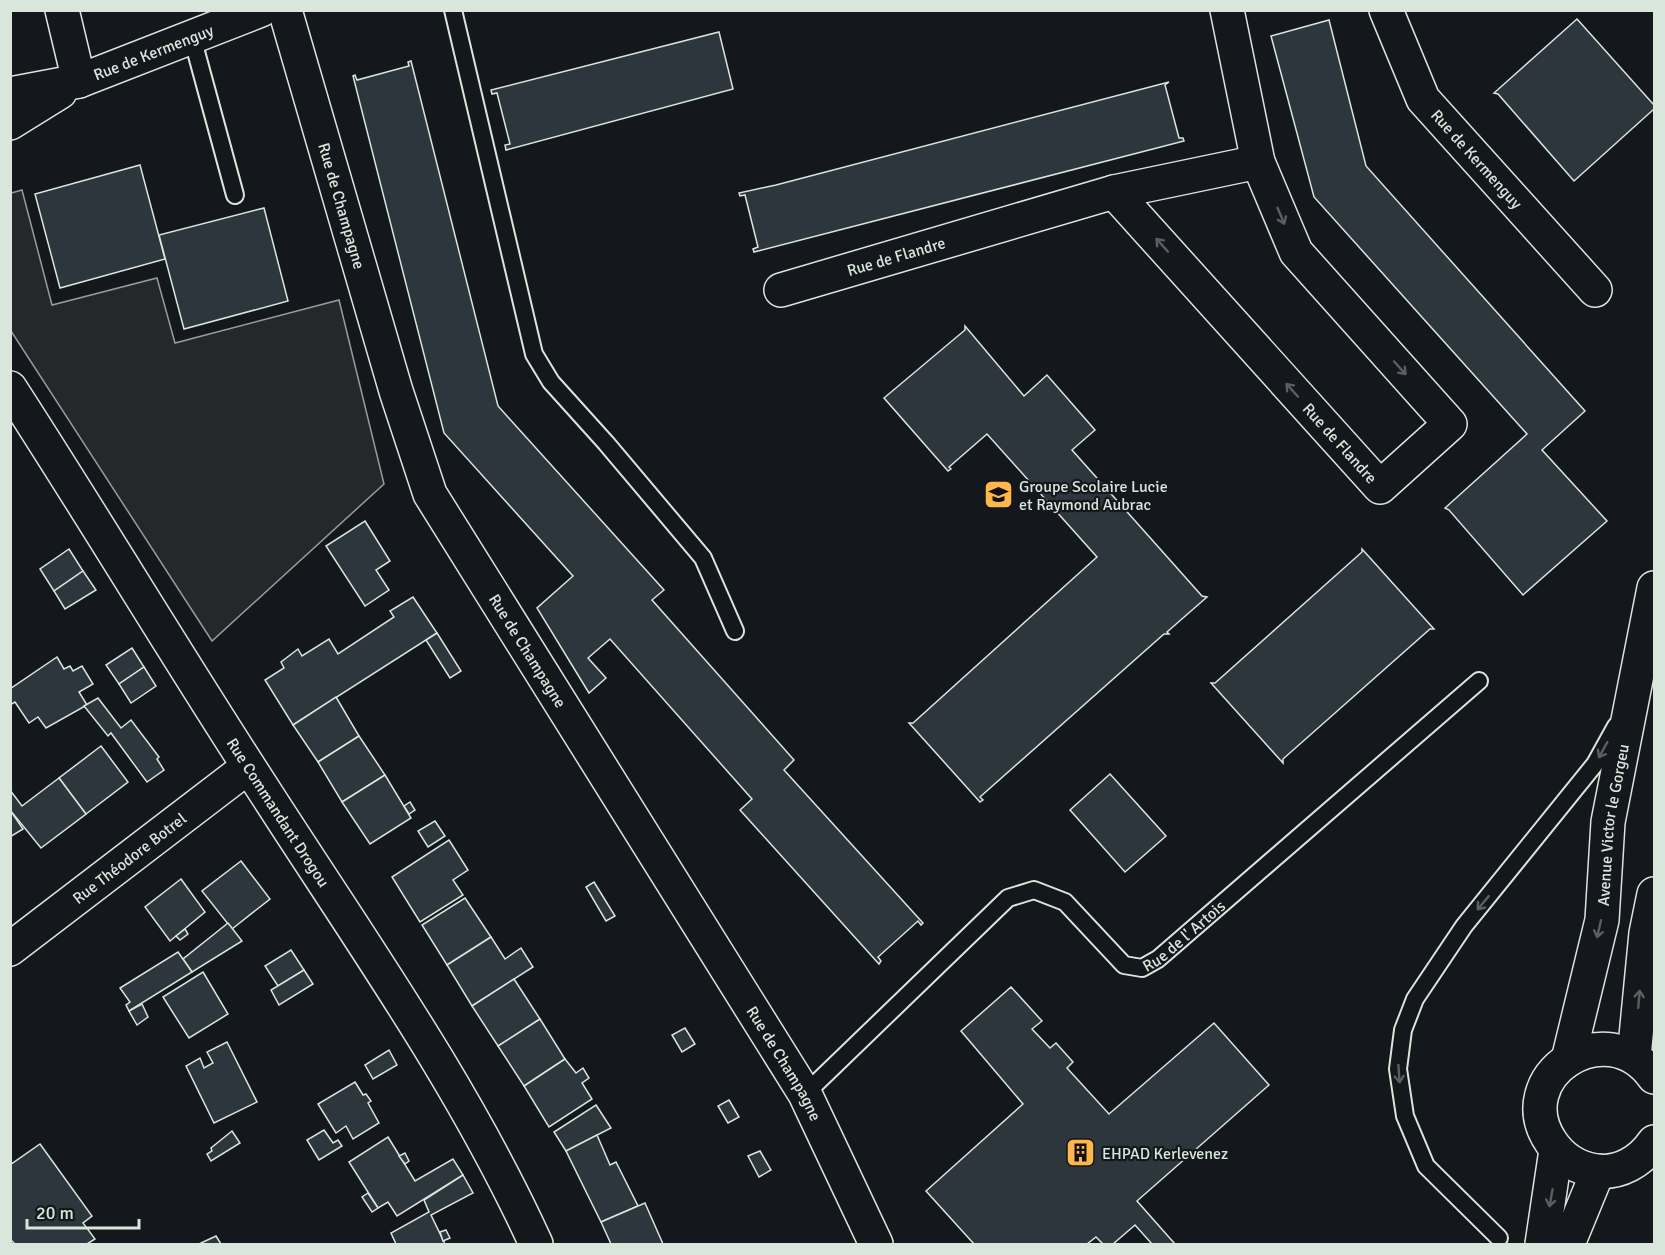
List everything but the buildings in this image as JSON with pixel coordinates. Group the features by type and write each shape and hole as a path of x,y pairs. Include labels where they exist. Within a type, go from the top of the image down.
{"street":[{"path":"62,10 79,81"},
{"name":"Rue de Kermenguy","path":"10,123 79,81 261,10"},
{"name":"Rue de Champagne","path":"285,10 393,380 430,494 805,1094 876,1245"},
{"name":"Rue de Flandre","path":"1114,192 1380,487 1450,424 1296,252 1258,162 1227,10"},
{"name":"Rue de Kermenguy","path":"1386,10 1423,99 1595,290"},
{"name":"Rue de Kermenguy","path":"10,94 79,81"},
{"name":"Rue de Flandre","path":"782,290 1114,192 1258,162"},
{"name":"Rue Commandant Drogou","path":"10,388 248,766 447,1074 536,1245"},
{"name":"Avenue Victor le Gorgeu","path":"1568,1060 1602,920 1608,822 1654,588"},
{"name":"Rue Théodore Botrel","path":"10,949 248,766"},
{"path":"1649,1072 1646,933 1654,894"},
{"path":"1649,1072 1607,1048 1589,1050 1568,1060 1550,1078 1541,1107 1547,1136 1566,1160 1581,1168 1598,1171 1616,1170 1633,1164 1647,1152 1654,1142"},
{"path":"1542,1245 1557,1150"},
{"path":"1568,1245 1598,1171"}],"lane":[{"path":"453,10 534,354 551,382 703,558 735,630"},
{"path":"192,37 235,195"},
{"path":"1499,1238 1426,1166 1405,1116 1398,1069 1403,1030 1415,999 1464,926 1595,764 1611,736 1636,678"},
{"name":"Rue de l' Artois","path":"805,1094 1008,898 1034,890 1065,902 1124,965 1143,968 1158,959 1479,681"}],"shaded area":[{"path":"22,190 52,305 157,278 175,343 339,300 384,484 212,641 11,331 11,193"}],"place":[{"name":"Groupe Scolaire Lucie et Raymond Aubrac","path":"998,495"},
{"name":"EHPAD Kerlevenez","path":"1081,1153"}]}
